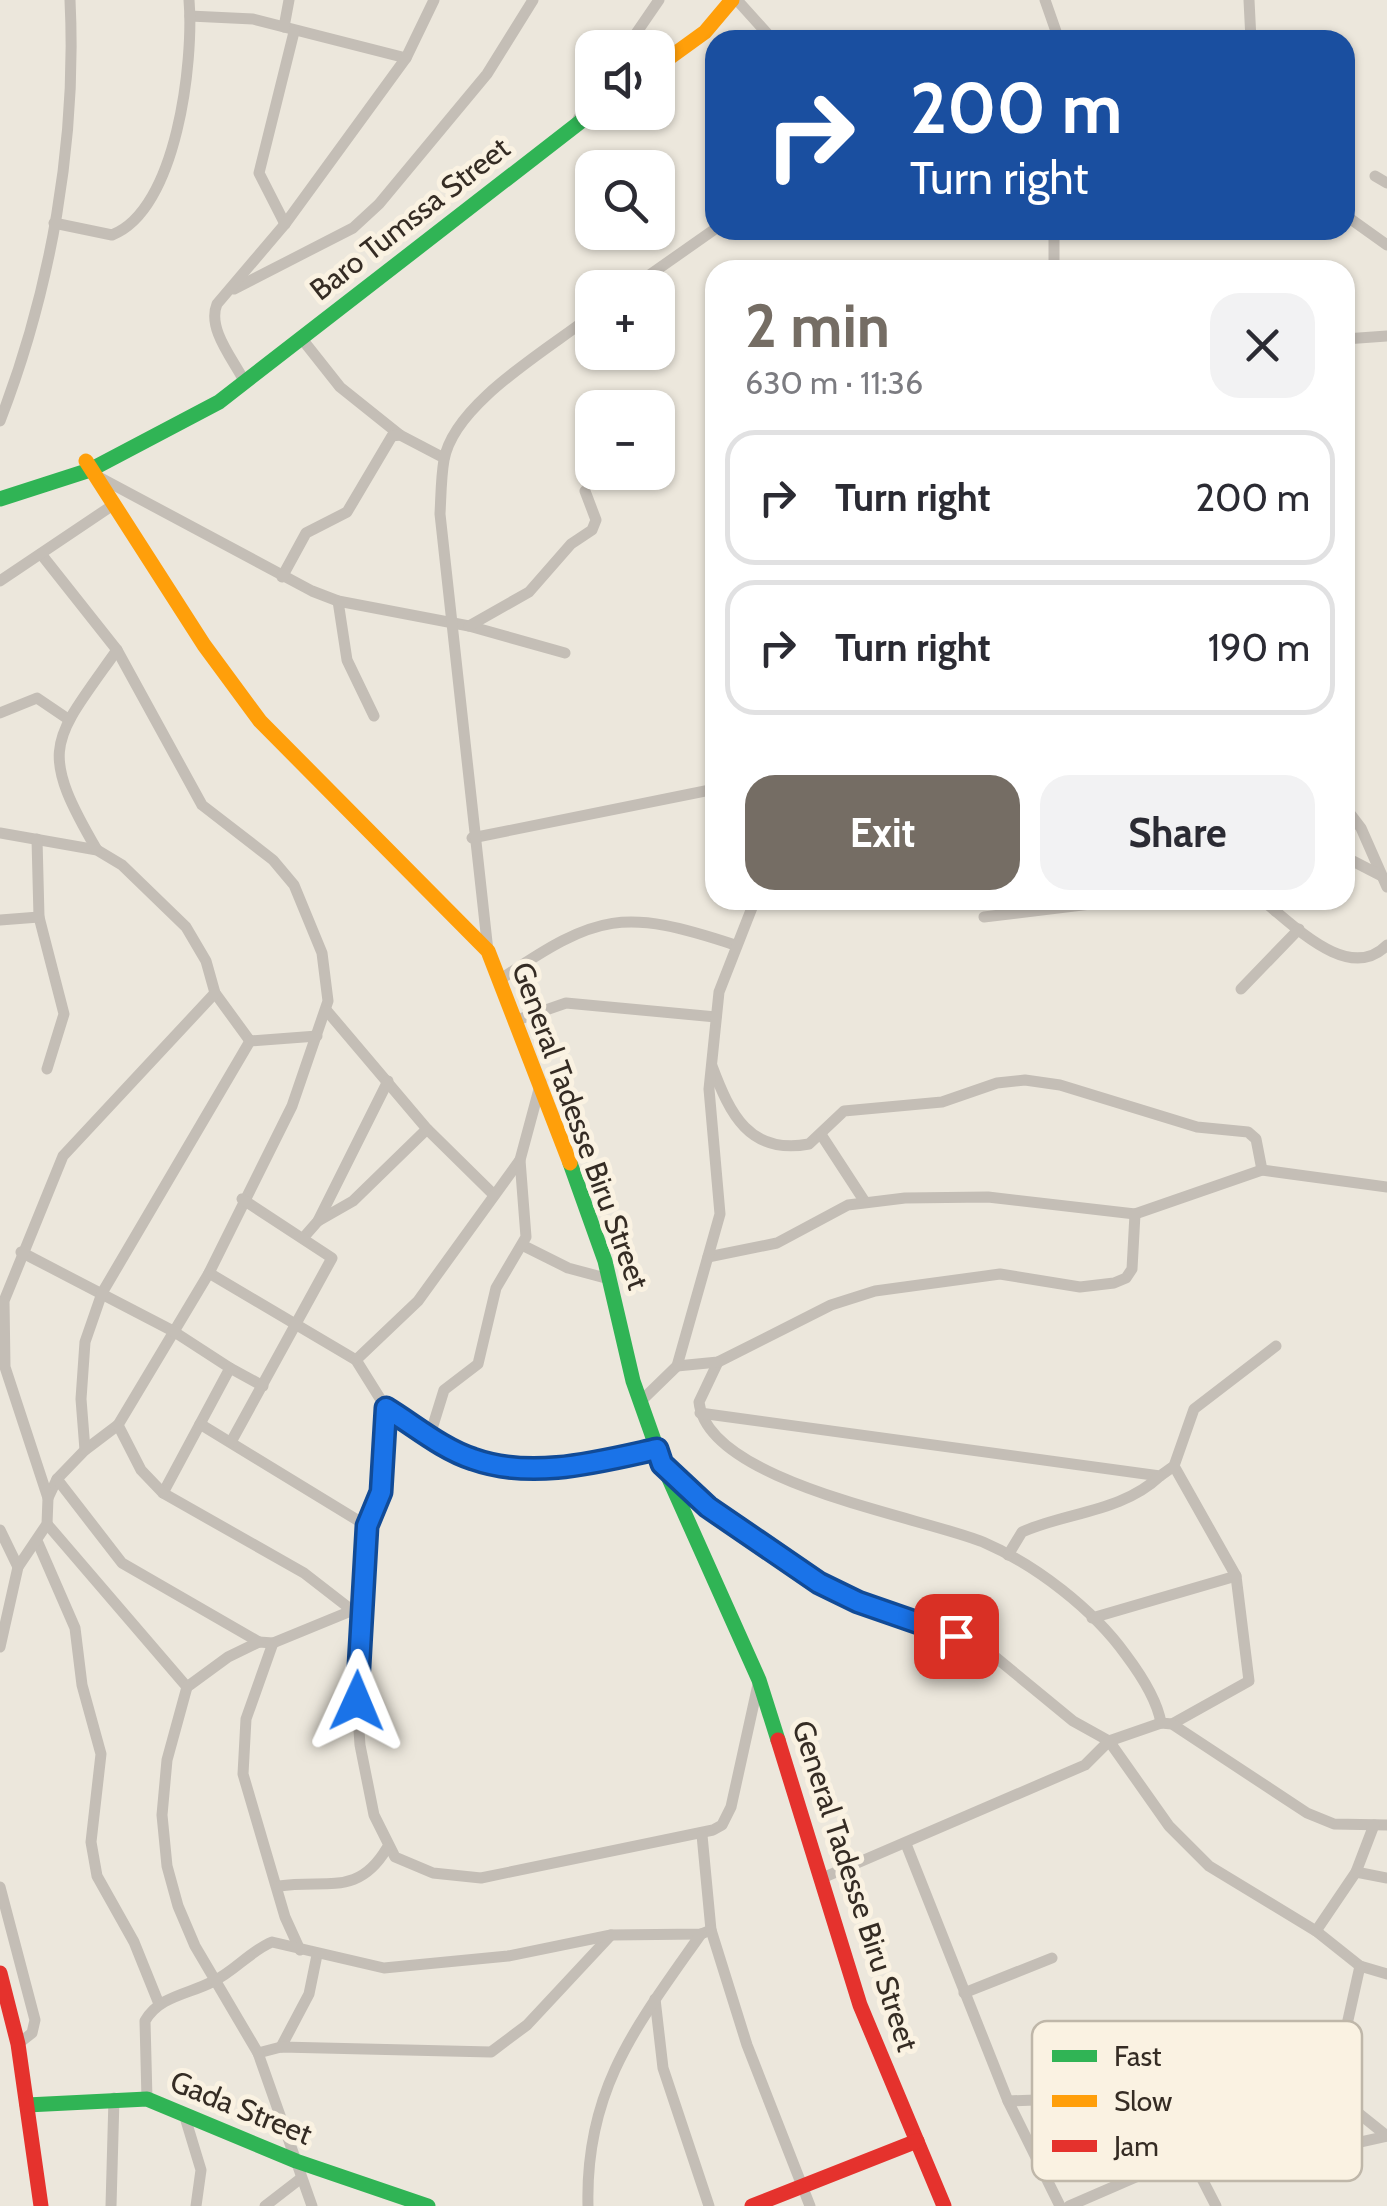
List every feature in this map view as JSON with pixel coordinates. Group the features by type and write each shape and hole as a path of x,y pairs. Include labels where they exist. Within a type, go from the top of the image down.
{"main road":[{"path":"708,30 735,0"},
{"path":"675,54 705,33"},
{"name":"Baro Tumssa Street","path":"0,499 90,469 198,415 302,339 574,126"},
{"name":"Baro Tumssa Street","path":"0,488 90,469 261,370"},
{"name":"General Tadesse Biru Street","path":"90,469 204,645 260,721 408,866 488,951 541,1082 609,1279 640,1402 659,1456 759,1680 868,2027 944,2206"},
{"path":"0,1973 18,2044 40,2206"},
{"name":"Gada Street","path":"27,2105 147,2099 296,2161 428,2206"},
{"path":"752,2206 917,2142"}],"street":[{"path":"0,421 20,362 54,223 71,95 70,0"},
{"path":"54,223 112,235 137,219 176,143 184,101 189,0"},
{"path":"285,224 260,173 289,29 288,0"},
{"path":"244,379 213,317 217,304 285,224 406,58 434,0"},
{"path":"229,292 353,228 379,204 487,74 534,0"},
{"path":"638,30 659,0"},
{"path":"735,0 764,30"},
{"path":"1045,0 1056,30"},
{"path":"1249,0 1250,30"},
{"path":"190,16 233,16 406,58"},
{"path":"1374,176 1387,183"},
{"path":"1355,221 1387,245"},
{"path":"656,270 705,236"},
{"path":"488,951 472,838 440,514 444,458 454,433 478,403 575,328"},
{"path":"1355,338 1387,336"},
{"path":"302,339 340,387 400,435 444,458"},
{"path":"282,577 306,533 346,512 386,442 400,435"},
{"path":"90,469 282,577 338,601 452,626 468,626 565,654"},
{"path":"468,626 529,592 570,544 592,530 596,520 585,491"},
{"path":"0,581 113,505"},
{"path":"41,554 117,650 191,790 214,816 273,860 294,885 322,952 327,1011 292,1106 242,1199 208,1274 118,1425 85,1450 57,1479 48,1498"},
{"path":"338,601 347,660 374,716"},
{"path":"97,850 58,775 58,746 68,719 117,650"},
{"path":"0,714 37,698 68,719"},
{"path":"472,838 705,791"},
{"path":"1355,820 1387,887"},
{"path":"0,833 97,850 130,871 186,928 206,961 215,993 250,1040"},
{"path":"38,840 38,918 64,1014 47,1069"},
{"path":"1355,862 1380,875"},
{"path":"640,1402 677,1366 721,1201 709,1088 719,992 750,910"},
{"path":"984,916 1003,910"},
{"path":"1275,910 1344,958 1361,962 1387,945"},
{"path":"0,920 38,918"},
{"path":"501,979 566,936 618,920 669,925 734,946"},
{"path":"1241,989 1299,929"},
{"path":"0,1647 18,1566 47,1524 48,1498 10,1388 2,1345 4,1301 20,1252 63,1156 215,993"},
{"path":"517,1020 566,1003 716,1017"},
{"path":"327,1011 427,1129 492,1194"},
{"path":"250,1040 317,1036"},
{"path":"85,1450 85,1342 102,1292 250,1040"},
{"path":"712,1066 728,1110 752,1137 793,1147 822,1136 844,1111 942,1102 997,1082 1025,1080 1060,1085 1198,1127 1248,1132 1256,1139 1262,1170"},
{"path":"304,1237 318,1221 388,1081"},
{"path":"430,1435 444,1390 478,1364 496,1288 522,1246 527,1228 520,1160 541,1082"},
{"path":"318,1221 353,1201 427,1129"},
{"path":"822,1136 865,1202"},
{"path":"356,1360 418,1300 520,1160"},
{"path":"708,1257 776,1243 835,1209 865,1202 988,1197 1135,1214 1262,1170 1387,1187"},
{"path":"230,1442 332,1258 242,1199"},
{"path":"677,1366 718,1362 831,1305 875,1291 1000,1274 1080,1287 1114,1283 1132,1269 1135,1214"},
{"path":"522,1246 568,1268 609,1279"},
{"path":"20,1252 173,1331 263,1386"},
{"path":"208,1274 356,1360 386,1408 485,1463 554,1469 659,1456 708,1507 819,1583 858,1602 976,1644 1073,1720 1108,1741 1169,1826 1222,1876 1316,1932 1360,1966 1387,1974"},
{"path":"1008,1555 1022,1532 1097,1510 1150,1486 1174,1466 1194,1409 1276,1346"},
{"path":"718,1362 699,1402 700,1413 720,1445 808,1488 955,1532 1008,1555 1092,1618 1133,1664 1167,1723 1307,1813 1334,1824 1381,1826 1316,1932"},
{"path":"163,1493 230,1368"},
{"path":"386,1408 381,1492 367,1526 357,1611 357,1666 360,1745 374,1814 388,1848 418,1868 481,1878 702,1836 726,1818 759,1680"},
{"path":"700,1413 1160,1476"},
{"path":"200,1424 367,1526"},
{"path":"118,1425 141,1470 163,1493 304,1572 357,1611"},
{"path":"820,1879 1085,1765 1108,1741 1167,1723 1249,1681 1236,1576 1174,1466"},
{"path":"57,1479 122,1563 266,1642"},
{"path":"47,1524 187,1686"},
{"path":"0,1530 18,1566"},
{"path":"38,1542 74,1628 82,1684 101,1754 91,1842 97,1876 134,1942 159,2004"},
{"path":"1092,1618 1236,1576"},
{"path":"312,2206 258,2054 178,1906 164,1843 163,1778 187,1686 228,1656 357,1611"},
{"path":"266,1642 246,1720 242,1754 246,1792 279,1886 285,1918 300,1950"},
{"path":"702,1836 706,1932 810,2206"},
{"path":"906,1844 1008,2101 1032,2151"},
{"path":"279,1886 338,1884 358,1879 373,1872 388,1848"},
{"path":"1356,1872 1387,1878"},
{"path":"0,1887 34,2020 32,2033 18,2044"},
{"path":"147,2099 145,2021 159,2004 216,1981 265,1944 281,1943 370,1967 428,1966 610,1935 706,1932"},
{"path":"588,2206 589,2156 599,2104 624,2044 706,1932"},
{"path":"258,2054 280,2047 491,2052 527,2025 610,1935"},
{"path":"280,2047 309,1994 317,1955"},
{"path":"964,1993 1052,1958"},
{"path":"1348,2021 1360,1966"},
{"path":"655,1999 663,2068 709,2206"},
{"path":"111,2206 114,2098"},
{"path":"1008,2101 1032,2100"},
{"path":"184,2114 200,2170 196,2206"},
{"path":"1362,2116 1387,2136 1362,2142"},
{"path":"265,2206 300,2180"},
{"path":"1046,2181 1058,2205 1122,2181"},
{"path":"1203,2181 1216,2206"}],"traffic: fast":[{"path":"0,499 90,470 219,402 575,126"},
{"path":"570,1163 605,1261 633,1381 662,1463 759,1680 778,1740"},
{"path":"27,2105 147,2099 296,2161 428,2206"}],"traffic: slow":[{"path":"707,30 732,0"},
{"path":"675,54 705,32"},
{"path":"86,461 204,645 260,721 488,951 570,1163"}],"traffic: jam":[{"path":"778,1740 860,2005 944,2206"},
{"path":"0,1973 18,2044 41,2206"},
{"path":"752,2206 917,2141"}],"route":[{"path":"357,1701 367,1526 381,1492 386,1408 451,1448 485,1463 567,1469 657,1449 662,1464 708,1507 819,1583 858,1602 956,1636"}]}
